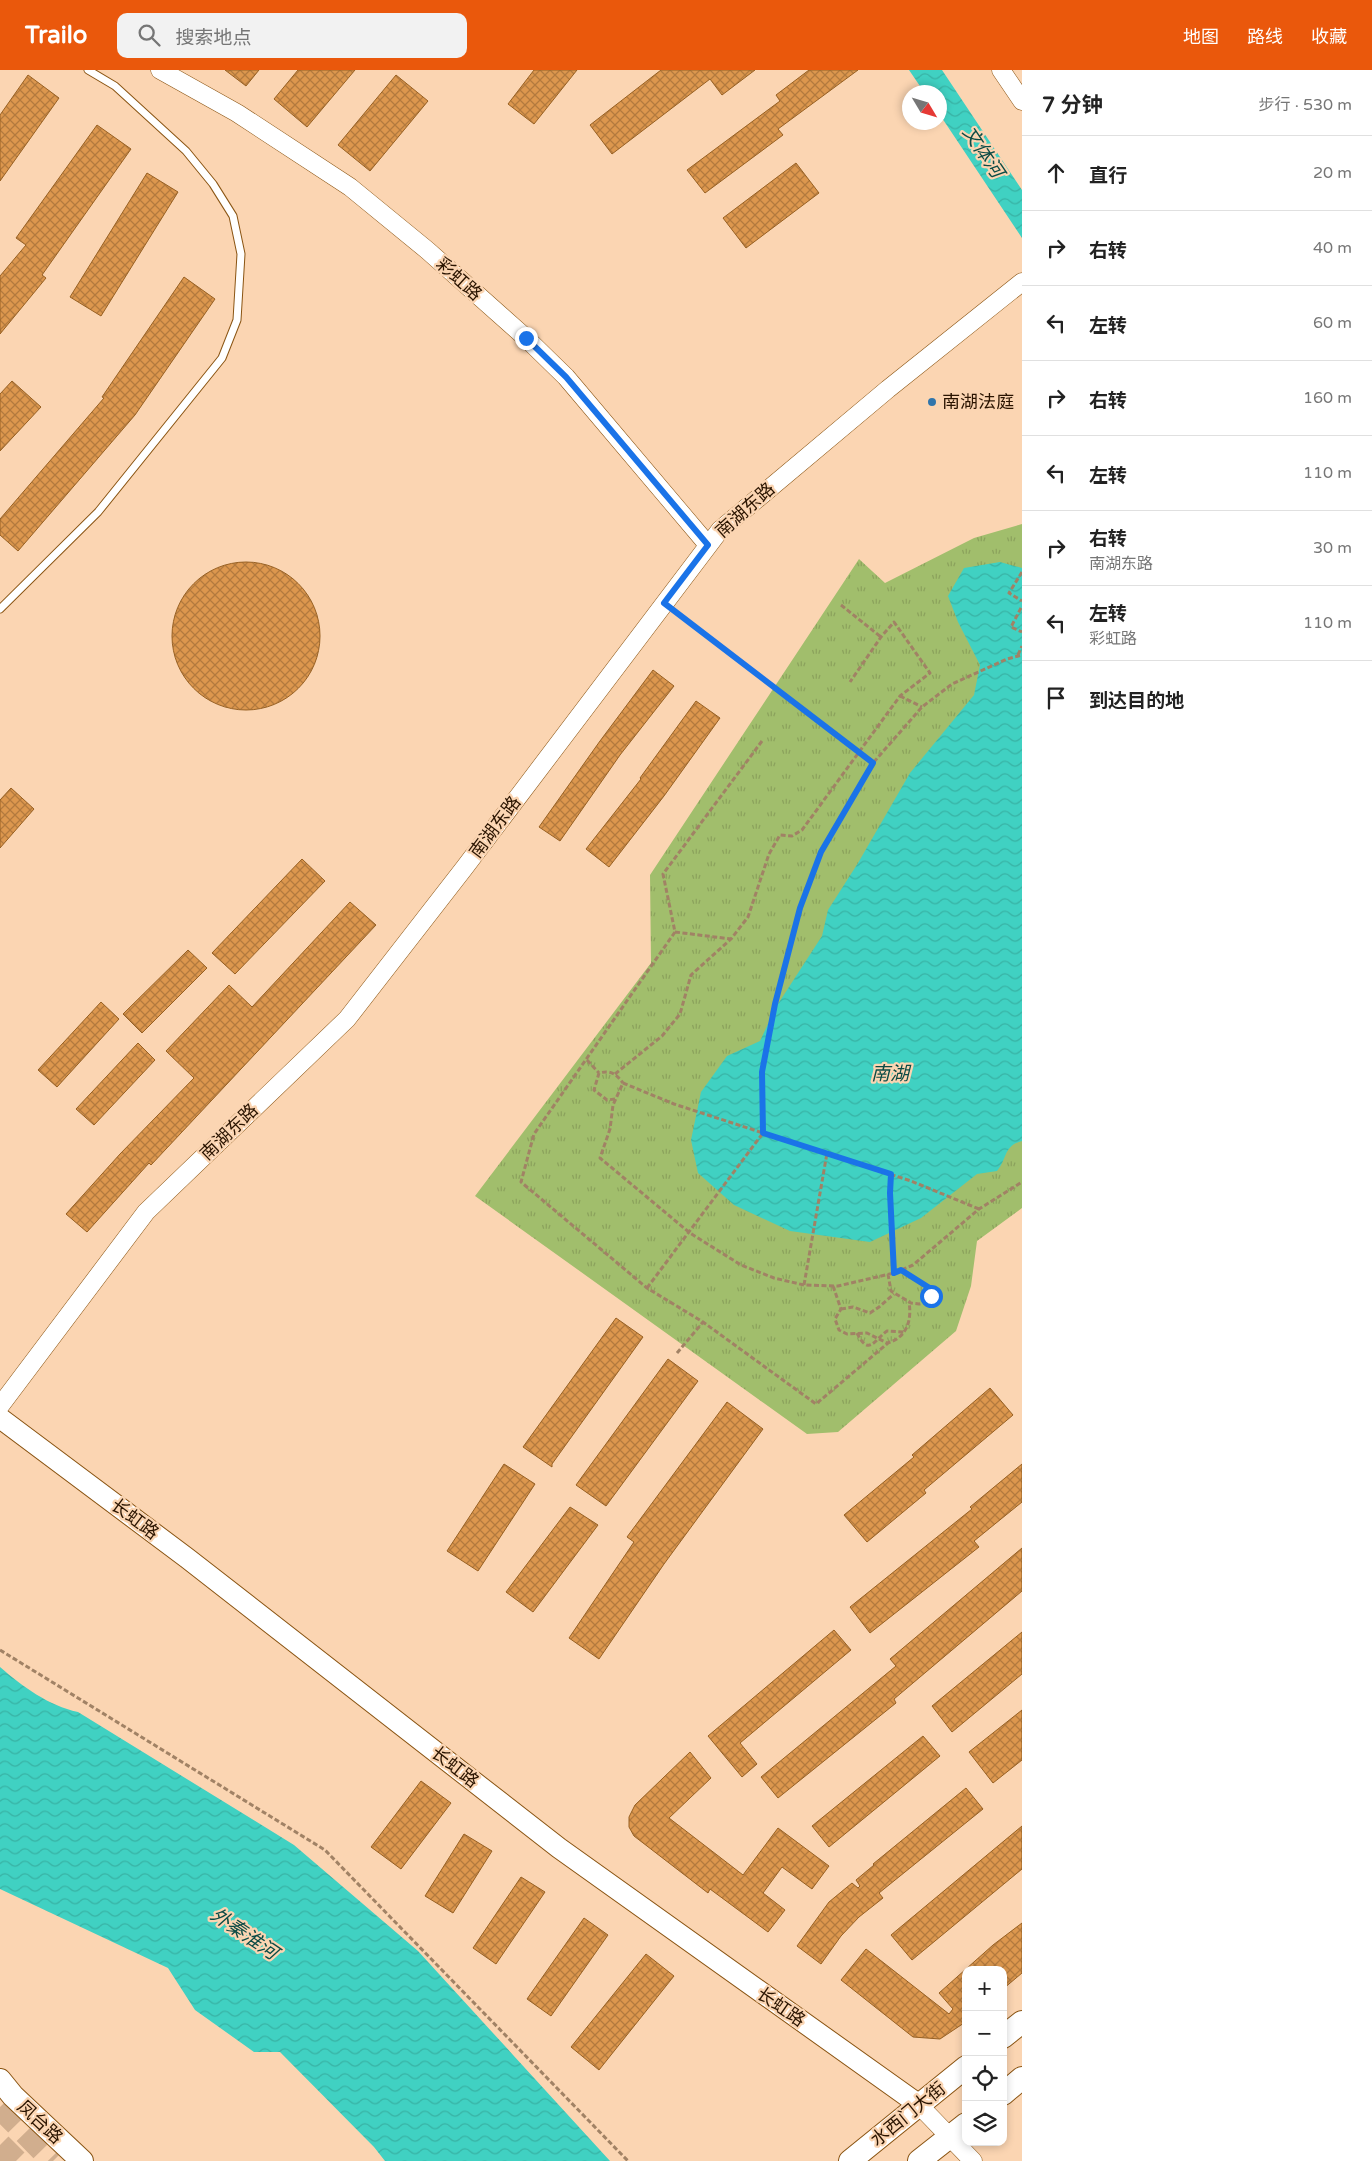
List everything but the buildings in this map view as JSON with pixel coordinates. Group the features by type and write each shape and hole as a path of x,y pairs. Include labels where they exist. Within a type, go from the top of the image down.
{"main road":[{"name":"长虹路","path":"0,1418 187,1558 559,1848 918,2104"},
{"path":"1007,2034 1022,2022"},
{"name":"水西门大街","path":"850,2161 962,2070"},
{"path":"1007,2091 1022,2078"},
{"name":"凤台路","path":"0,2080 13,2096 82,2161"},
{"path":"919,2161 958,2131"}],"street":[{"name":"彩虹路","path":"160,70 238,113 350,187 427,250 526,338 566,377 708,545"},
{"path":"1001,70 1022,101"},
{"name":"南湖东路","path":"0,1406 146,1212 346,1019 465,867 720,530 888,388 1021,283"},
{"path":"918,2104 958,2131 973,2161"}],"lane":[{"path":"0,609 98,512 222,358 237,320 241,254 233,216 213,184 186,151 114,86 88,70"}],"path":[{"path":"1022,572 1009,593 1022,601"},
{"path":"664,603 873,763"},
{"path":"841,605 881,637"},
{"path":"1021,608 1011,627 1022,632"},
{"path":"615,1074 662,1036 680,1014 691,975 702,963 732,939 748,917 769,854 780,836 792,836 802,830 900,696 930,673 894,622 881,637 850,682"},
{"path":"1017,656 1022,646"},
{"path":"647,1288 763,1133 762,1072 775,1004 800,908 821,852 873,763 922,708 952,684 1006,659 1022,655"},
{"path":"900,696 922,708"},
{"path":"762,741 663,874 675,932 534,1134 520,1182 647,1288 703,1322 816,1404 888,1343 899,1338 904,1332 911,1314 909,1302"},
{"path":"675,932 732,939"},
{"path":"587,1060 599,1074"},
{"path":"616,1099 607,1100 594,1090 599,1074 606,1071 615,1074 623,1083 674,1104 891,1174 980,1209"},
{"path":"623,1083 616,1099 610,1129 600,1158 690,1233 741,1265 774,1278 804,1285 833,1286 894,1273 914,1265 980,1209 1022,1182"},
{"path":"804,1285 827,1153"},
{"path":"891,1174 890,1193 894,1273"},
{"path":"888,1274 891,1291 894,1294 915,1304 927,1302 932,1290 901,1270"},
{"path":"833,1286 841,1310"},
{"path":"888,1343 867,1333 847,1334 839,1330 835,1319 841,1310 853,1307 870,1313 894,1294"},
{"path":"676,1353 703,1322"},
{"path":"856,1333 864,1344 868,1346 879,1340 887,1331 904,1332"},
{"path":"0,1650 325,1850 628,2161"}],"green space":[{"path":"1022,524 1022,1208 977,1241 971,1286 956,1331 838,1432 807,1434 475,1196 651,963 650,875 859,559 885,583 974,538"}],"water":[{"name":"文体河","path":"909,70 942,70 1022,190 1022,238 947,126 947,85 919,85"},
{"name":"南湖","path":"1000,562 1022,568 1022,1141 1009,1149 997,1171 977,1174 921,1218 870,1242 790,1231 734,1205 698,1173 691,1140 701,1092 727,1056 760,1041 776,1007 822,936 828,910 858,863 910,773 974,695 980,665 958,622 948,596 964,568"},
{"name":"外秦淮河","path":"0,1667 36,1694 57,1705 78,1712 294,1845 418,1951 610,2161 385,2161 374,2147 280,2052 254,2052 195,2010 168,1968 0,1889"}],"tunnel":[{"path":"0,2107 53,2161"},
{"path":"0,2145 16,2161"}],"place":[{"name":"南湖法庭","path":"932,402"}],"route":[{"path":"526,338 566,377 708,545 664,603 873,763 821,852 800,908 775,1004 762,1072 763,1133 891,1174 890,1193 894,1273 901,1270 932,1290 931,1296"}]}
